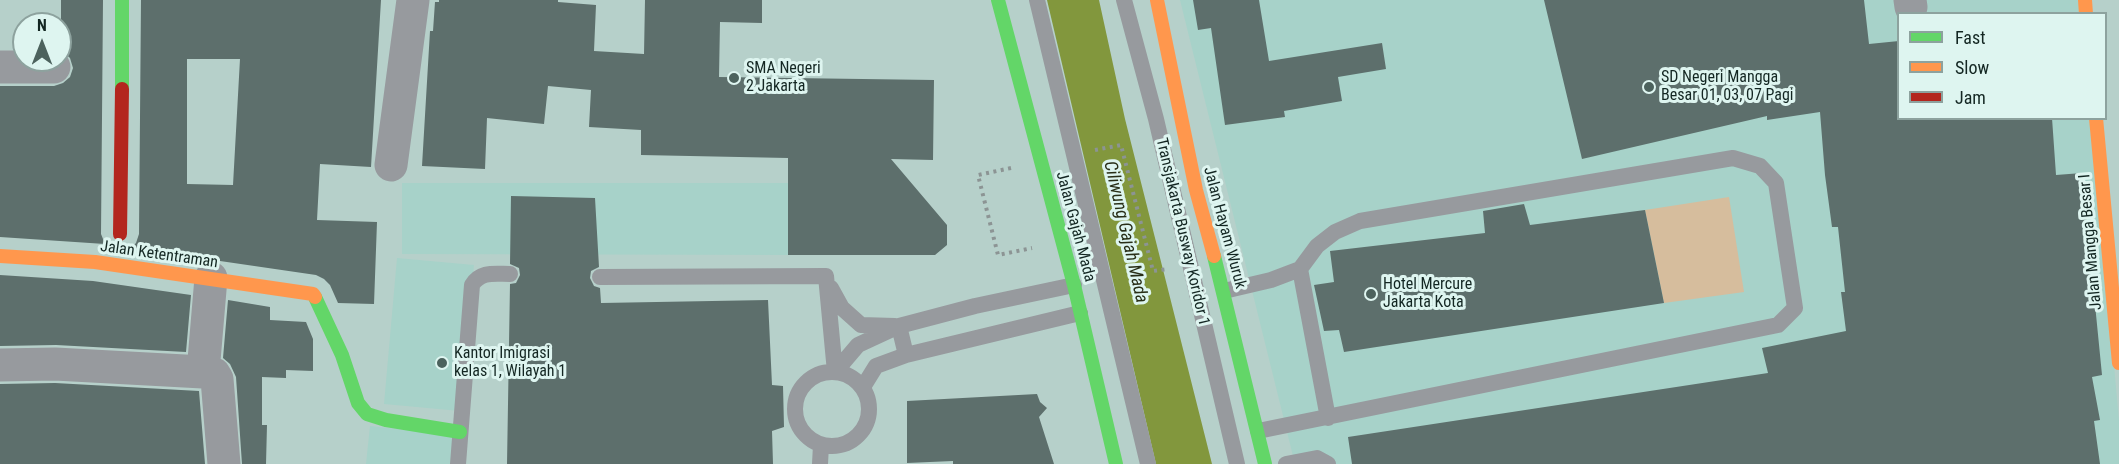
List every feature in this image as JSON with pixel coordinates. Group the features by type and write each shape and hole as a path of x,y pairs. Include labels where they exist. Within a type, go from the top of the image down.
{"street":[{"path":"120,234 123,97 122,0"},
{"path":"391,165 412,0"},
{"name":"Jalan Gajah Mada","path":"998,0 1074,285 1116,464"},
{"name":"Jalan Hayam Wuruk","path":"1157,0 1196,190 1224,291 1265,464"},
{"name":"Jalan Mangga Besar I","path":"2104,134 2119,363"},
{"name":"Jalan Ketentraman","path":"0,256 95,262 313,294 342,355 358,403 367,414 386,420 460,432"},
{"path":"203,372 211,278"},
{"path":"0,365 55,364 214,374 217,379 223,464"}],"lane":[{"path":"1037,0 1148,464"},
{"name":"Transjakarta Busway Koridor 1","path":"1124,0 1156,119 1237,464"},
{"path":"1224,291 1271,280 1300,269 1317,246 1335,232 1360,220 1733,158 1760,166 1776,183 1795,308 1778,325 1258,432"},
{"path":"1300,269 1328,418"},
{"path":"458,464 472,285 477,277 510,274"},
{"path":"600,277 821,275 826,276 842,308 861,325 899,326"},
{"path":"828,280 835,372"},
{"path":"835,372 858,345 899,326 975,306 1074,285"},
{"path":"863,387 876,366 906,355 1080,313"},
{"path":"899,326 906,355"},
{"path":"835,372 854,378 863,387 870,409 868,421 854,440 831,447 821,445 803,433 797,424 795,402 805,383 814,377 835,372"},
{"path":"820,464 821,445"},
{"path":"1286,464 1317,458 1328,464"}],"path":[{"path":"1088,152 1121,145 1153,271 1176,267"},
{"path":"998,255 978,175 1022,166"}],"shaded area":[{"path":"1180,0 2081,0 2082,12 1897,12 1897,120 2092,120 2119,421 2119,464 1295,464"},
{"path":"402,183 788,183 788,255 402,254"},
{"path":"1729,197 1744,292 1664,303 1645,210"},
{"path":"397,258 474,265 460,411 384,404"},
{"path":"370,426 453,435 451,464 366,464"}],"water":[{"name":"Ciliwung Gajah Mada","path":"1047,0 1099,0 1125,119 1212,464 1156,464"}],"building":[{"path":"61,0 103,0 101,234 105,244 0,237 0,86 54,86 70,77 73,68 72,12 61,12"},
{"path":"141,0 381,0 371,167 320,164 317,220 377,222 374,304 338,303 330,285 316,275 131,248 136,243 139,234","holes":["187,59 240,59 233,185 187,184"]},
{"path":"439,0 558,0 558,2 596,5 594,51 644,54 645,0 762,0 762,23 720,22 719,77 934,80 933,160 891,159 947,225 947,245 935,255 788,255 788,158 641,155 641,130 589,127 591,90 548,86 544,124 487,118 485,169 422,166 430,31 433,31 435,2"},
{"path":"1193,0 1259,0 1269,61 1382,43 1386,69 1338,77 1342,101 1284,111 1285,117 1225,125 1211,28 1198,30"},
{"path":"1544,0 1864,0 1869,44 1897,41 1897,120 2052,120 2056,175 2082,173 2102,375 2092,377 2100,420 2094,421 2100,464 1352,464 1348,437 1768,373 1762,348 1846,331 1841,292 1845,292 1838,227 1832,227 1820,112 1767,120 1767,116 1582,159"},
{"path":"511,196 595,198 599,267 591,271 590,278 594,286 600,288 601,303 768,300 772,385 783,386 784,427 772,431 773,464 507,464 510,284 516,283 520,275 519,268 510,264"},
{"path":"1524,204 1530,225 1645,210 1664,303 1344,352 1339,330 1324,331 1314,285 1334,282 1330,251 1485,233 1483,211"},
{"path":"0,275 93,281 191,295 186,352 56,345 0,346"},
{"path":"228,300 270,307 270,320 306,322 313,339 313,371 286,370 286,378 262,377 262,425 267,425 266,464 242,464 236,377 230,364 223,358"},
{"path":"55,383 199,391 205,464 0,464 0,384"},
{"path":"1037,394 1040,402 1047,408 1039,417 1054,464 953,464 953,461 907,463 907,401"}],"traffic: fast":[{"path":"122,0 122,89"},
{"path":"998,0 1074,285 1116,464"},
{"path":"1214,256 1265,464"},
{"path":"315,297 342,355 358,403 367,414 386,420 460,432"}],"traffic: slow":[{"path":"1157,0 1196,190 1214,256"},
{"path":"2085,0 2086,12"},
{"path":"2096,120 2119,363"},
{"path":"0,256 95,262 313,294 315,297"}],"traffic: jam":[{"path":"120,234 122,89"}],"place":[{"name":"SMA Negeri 2 Jakarta","path":"734,78"},
{"name":"SD Negeri Mangga Besar 01, 03, 07 Pagi","path":"1649,87"},
{"name":"Hotel Mercure Jakarta Kota","path":"1371,294"},
{"name":"Kantor Imigrasi kelas 1, Wilayah 1","path":"442,363"}]}
